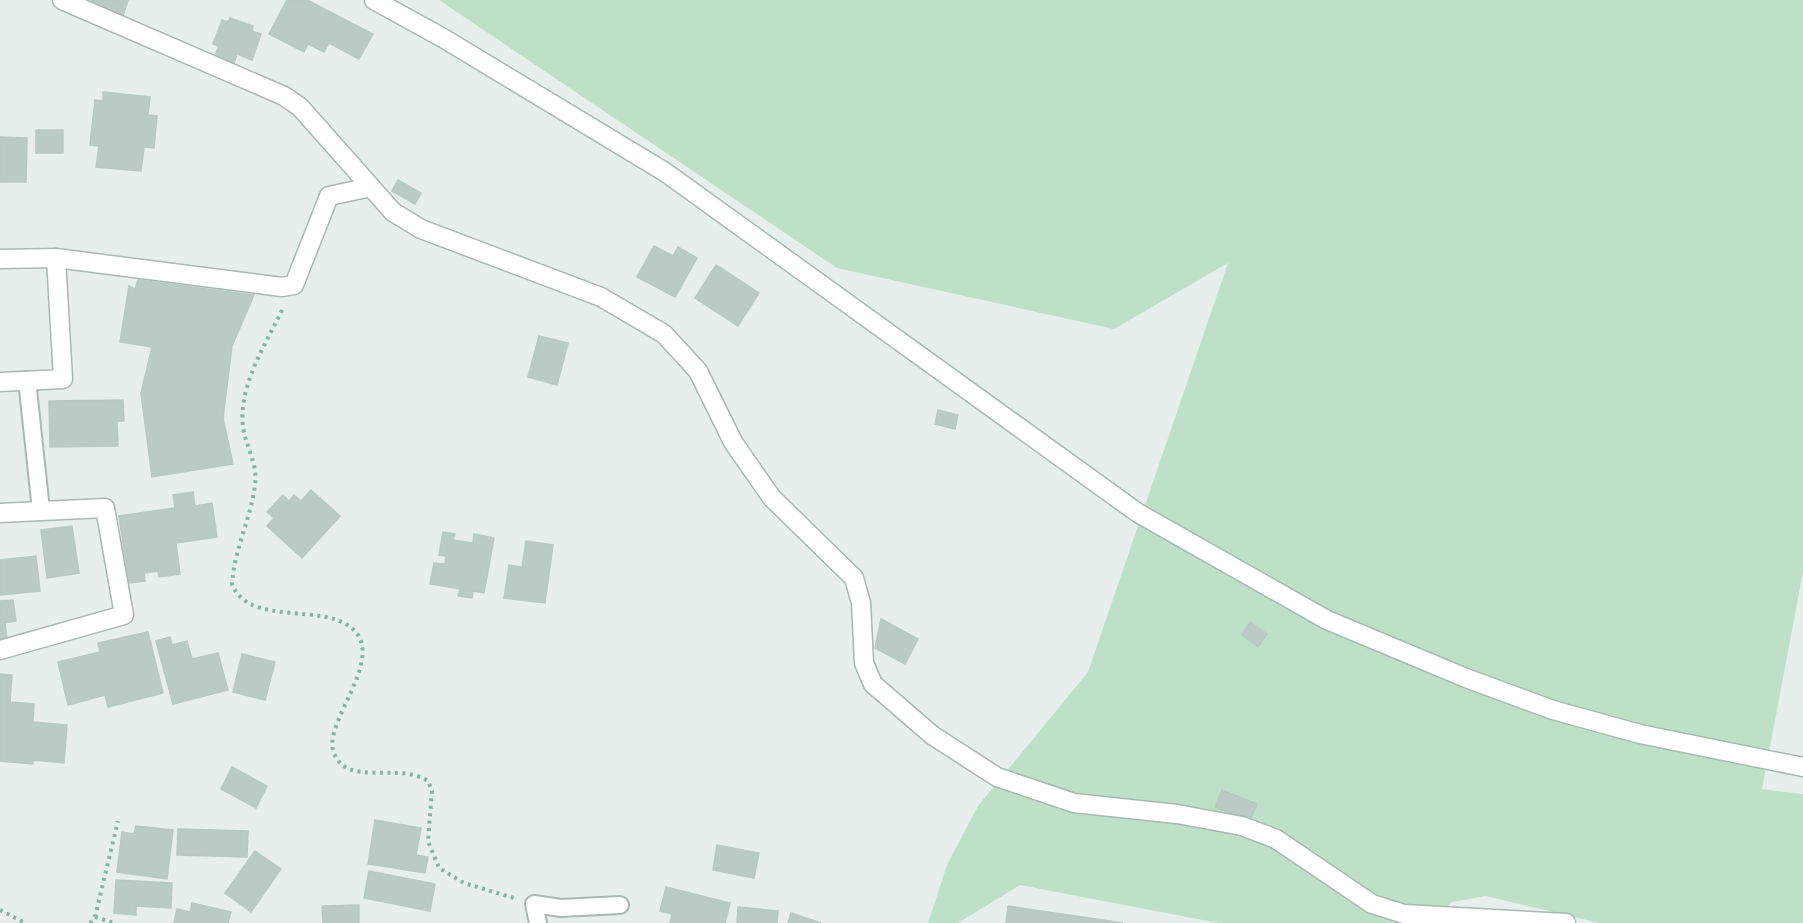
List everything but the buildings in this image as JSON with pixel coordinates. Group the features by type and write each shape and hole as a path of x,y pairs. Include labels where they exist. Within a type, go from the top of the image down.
{"street":[{"path":"62,0 284,96 300,107 393,212 421,229 601,297 664,334 698,371 733,442 772,498 854,578 861,603 864,663 873,684 932,735 997,777 1074,803 1177,814 1242,826 1276,839 1372,904 1404,914 1566,923"},
{"path":"374,0 665,172 1138,513 1327,620 1466,678 1553,710 1640,734 1803,767"},
{"path":"0,259 56,258 282,287 294,285 329,196 371,187"},
{"path":"0,382 63,379 56,258"},
{"path":"0,513 105,508 124,615 0,650"}],"lane":[{"path":"27,380 41,510"},
{"path":"538,923 534,904 561,908 620,905"}],"path":[{"path":"294,285 251,375 243,409 243,429 254,464 255,485 232,584 240,598 256,606 330,619 353,629 362,643 363,658 333,740 337,761 343,768 353,772 401,771 428,781 432,791 428,841 440,868 464,883 534,904"},
{"path":"90,923 95,917 118,821"},
{"path":"0,910 25,923"},
{"path":"95,917 114,923"}],"green space":[{"path":"439,0 1803,0 1803,572 1762,789 1803,794 1803,923 1599,923 1486,896 1452,902 1430,923 1218,923 1020,885 958,923 928,923 947,865 978,806 1088,672 1228,263 1114,329 837,268"}]}
